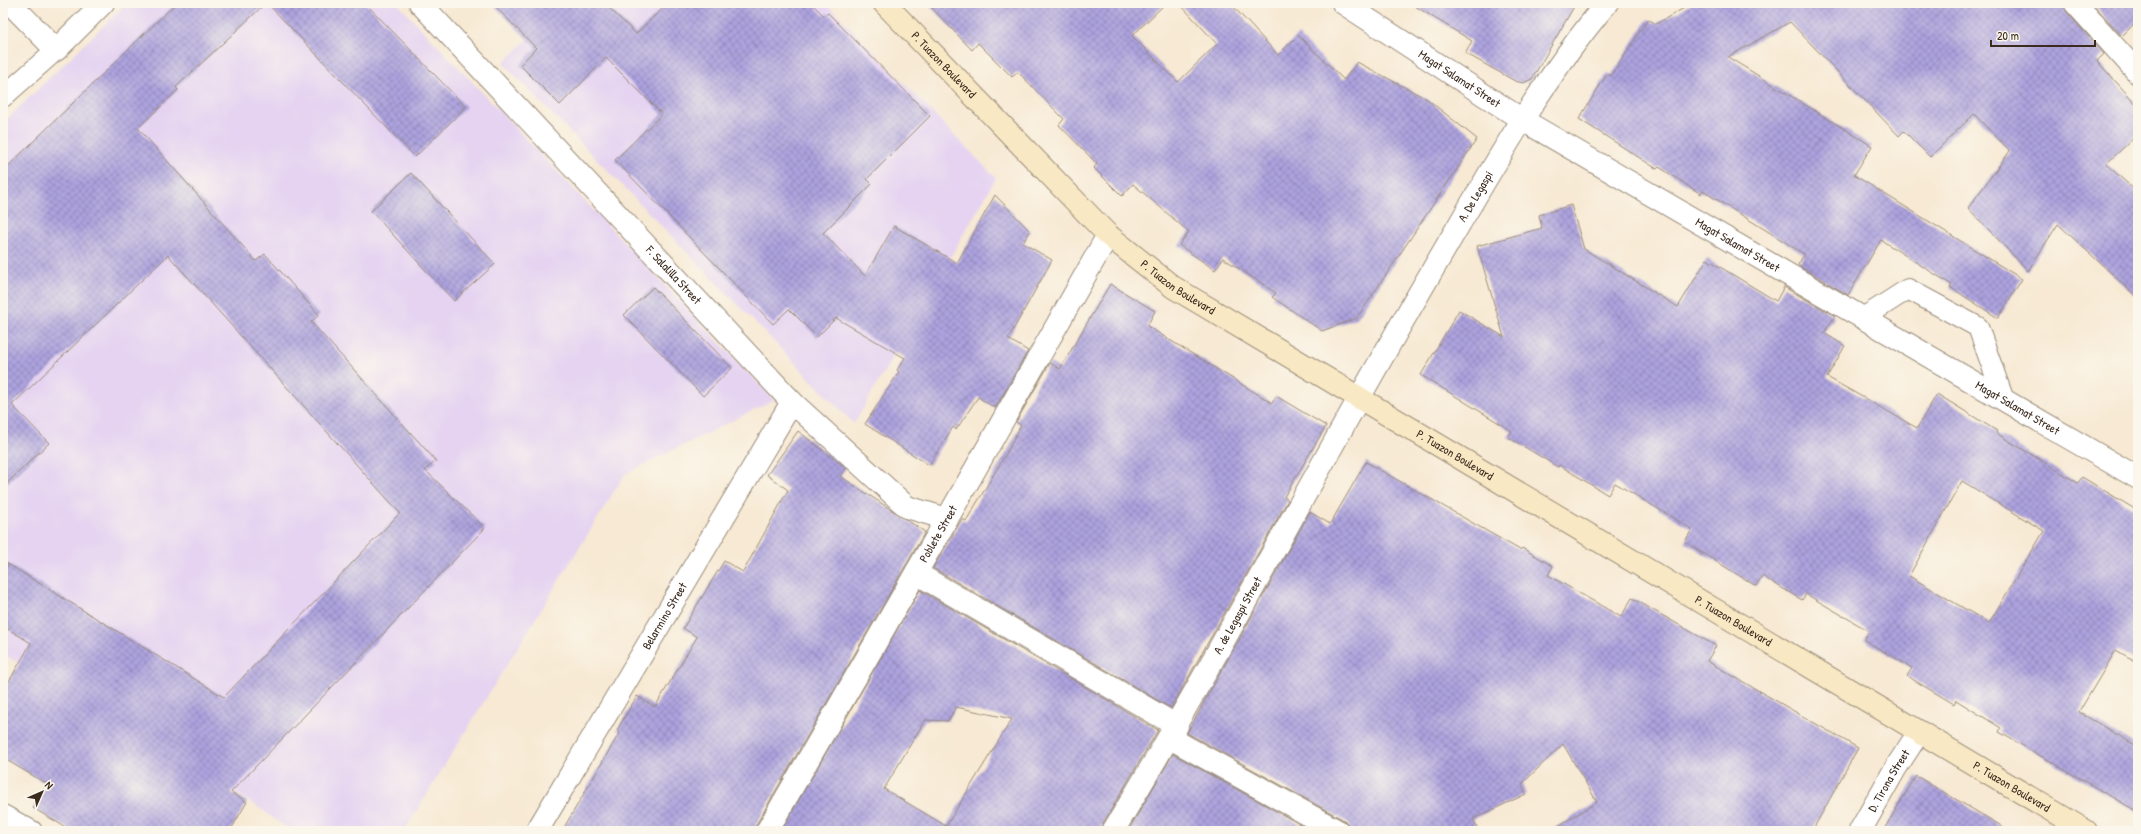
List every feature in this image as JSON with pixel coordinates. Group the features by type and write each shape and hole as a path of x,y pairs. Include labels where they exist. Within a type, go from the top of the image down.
{"main road":[{"name":"P. Tuazon Boulevard","path":"884,3 1108,235 1173,287 2086,831"}],"street":[{"path":"10,3 56,50 103,3"},
{"name":"F. Salalilla Street","path":"420,3 792,402 907,507 947,520"},
{"name":"Magat Salamat Street","path":"1343,3 1521,119 2138,478"},
{"name":"A. De Legaspi","path":"1359,398 1521,119 1607,3"},
{"path":"2075,3 2138,72"},
{"name":"Poblete Street","path":"767,831 947,520 1108,235"},
{"name":"A. de Legaspi Street","path":"1113,831 1173,732 1359,398"},
{"name":"Belarmino Street","path":"537,831 792,402"},
{"path":"916,573 1173,732 1338,831"},
{"name":"D. Tirona Street","path":"1860,831 1895,769 1919,732"}],"lane":[{"path":"3,97 56,50"},
{"path":"1863,318 1908,289 1978,327 2004,400"},
{"path":"3,815 32,831"}],"shaded area":[{"path":"127,3 397,3 774,400 625,474 404,831 292,831 246,799 3,654 3,123"},
{"path":"565,3 826,3 996,178 854,424 503,63"}],"building":[{"path":"176,3 266,3 176,87 178,90 138,128 256,261 265,254 319,315 311,322 436,461 425,470 485,528 231,792 247,802 230,831 72,831 33,808 47,784 3,758 3,692 31,643 3,626 3,561 224,697 400,513 168,255 12,405 49,443 3,487 3,171"},
{"path":"267,3 365,3 466,107 415,157"},
{"path":"492,3 604,3 636,34 668,3 811,3 824,16 828,13 930,116 867,179 872,184 823,233 865,276 894,226 957,263 995,195 1030,231 1023,243 1052,260 1008,339 1028,351 995,408 978,397 956,430 953,427 929,465 865,424 899,372 897,370 905,358 836,318 817,337 789,309 773,324 615,160 662,114 606,58 560,105 520,65 536,48"},
{"path":"927,3 1166,3 1132,36 1178,82 1217,44 1179,3 1230,3 1278,55 1298,35 1344,80 1357,62 1427,99 1477,139 1357,318 1322,331 1272,297 1276,293 1223,258 1215,270 1179,245 1189,232 1133,184 1122,196 1094,168 1097,164 1059,125 1064,119 1018,72 1012,77 978,43 972,50"},
{"path":"1410,3 1576,3 1532,79 1523,83 1515,81 1465,53 1472,41"},
{"path":"1693,3 2063,3 2066,11 2104,54 2097,61 2138,106 2138,134 2106,164 2138,193 2138,298 2058,224 2028,271 1968,208 2010,151 1974,114 1930,157 1904,131 1899,136 1790,22 1728,57 1872,146 1854,175 2022,279 1998,318 1950,287 1952,285 1881,240 1848,295 1798,265 1804,254 1703,191 1701,194 1659,167 1657,169 1579,119 1607,74 1611,76 1648,19 1656,24"},
{"path":"2092,3 2138,3 2138,20 2122,36"},
{"path":"411,173 495,264 454,301 371,211"},
{"path":"1571,205 1584,249 1678,307 1707,259 1776,301 1784,287 1835,316 1824,333 1845,346 1827,377 1917,428 1937,394 1997,431 1996,433 2078,483 2082,477 2138,511 2138,663 2116,650 2079,712 2138,747 2138,812 1999,732 2001,728 1956,700 1954,704 1907,676 1912,668 1864,640 1869,631 1806,594 1802,600 1762,576 1756,586 1685,542 1692,529 1615,483 1608,495 1559,465 1558,467 1508,437 1512,431 1421,375 1459,310 1504,337 1477,246 1542,228 1539,215","holes":["1962,481 2044,531 1989,623 1909,576"]},
{"path":"1110,284 1155,311 1147,326 1272,403 1276,396 1326,426 1284,497 1288,500 1171,708 933,568 962,519 966,521 1006,454 1021,425 1016,422 1050,363 1060,369"},
{"path":"653,287 732,368 703,396 624,315"},
{"path":"798,431 846,468 840,476 925,532 756,825 755,831 562,831 620,732 617,730 637,696 655,707 697,637 683,628 724,561 743,572 788,490 767,475"},
{"path":"1366,462 1520,550 1522,548 1553,566 1548,575 1621,617 1632,598 1716,646 1707,661 1858,748 1812,831 1550,831 1597,802 1563,744 1522,784 1526,794 1473,819 1479,831 1350,831 1349,825 1344,820 1187,733 1310,512 1330,524"},
{"path":"920,590 1158,730 1102,825 1101,831 781,831","holes":["956,707 1012,719 946,826 884,789 925,720 948,721"]},
{"path":"1173,754 1312,831 1128,831"},
{"path":"1916,776 2010,831 1883,831"}]}
